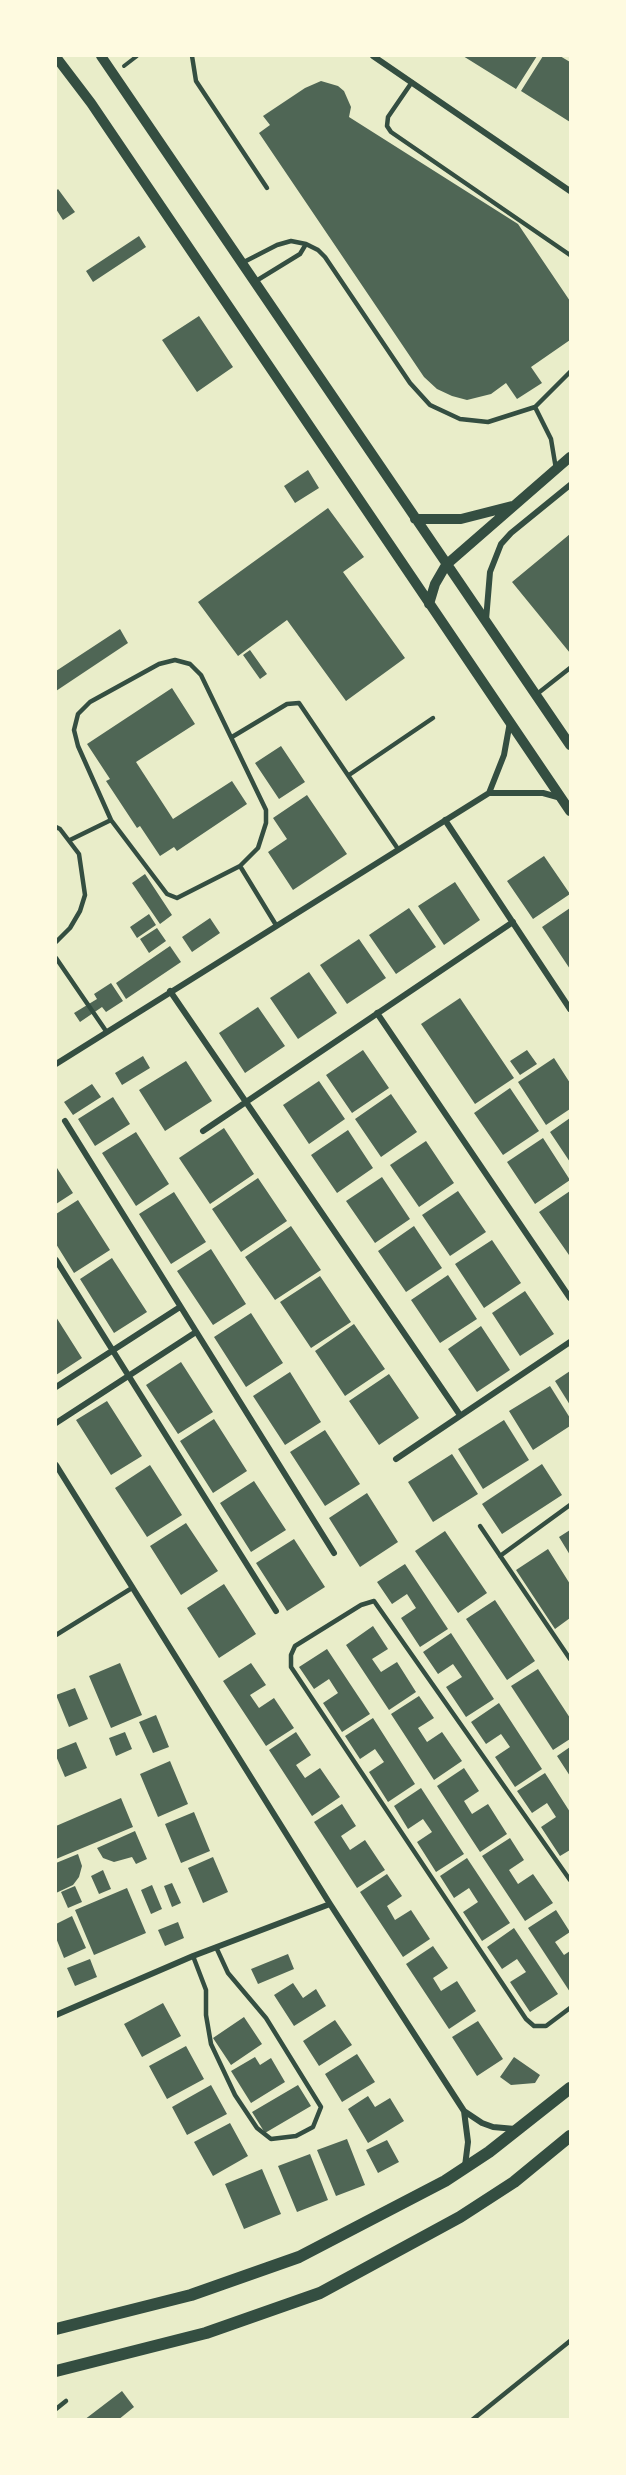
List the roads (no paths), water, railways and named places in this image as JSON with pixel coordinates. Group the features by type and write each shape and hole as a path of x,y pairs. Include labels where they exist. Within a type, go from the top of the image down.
{"main road":[{"path":"56,2330 191,2295 299,2256 445,2181 518,2129 570,2088"},
{"path":"56,2371 206,2333 320,2293 460,2217 514,2182 570,2136"}],"street":[{"path":"101,56 570,746"},
{"path":"373,56 570,191"},
{"path":"56,57 70,74 570,811"},
{"path":"56,65 70,74"},
{"path":"429,604 435,584 446,565 570,457"},
{"path":"486,620 490,572 501,544 511,533 570,485"},
{"path":"415,519 461,519 515,505"},
{"path":"489,793 500,767 510,722"},
{"path":"56,1064 489,793 543,793 562,799"},
{"path":"445,820 570,1009"},
{"path":"203,1131 513,921"},
{"path":"170,992 460,1415"},
{"path":"377,1013 570,1298"},
{"path":"65,1121 334,1553"},
{"path":"56,1260 276,1611"},
{"path":"56,1387 180,1307"},
{"path":"56,1423 196,1332"},
{"path":"396,1459 570,1342"},
{"path":"56,1465 330,1904 464,2111 482,2124 518,2129"},
{"path":"56,2015 193,1956 330,1904"},
{"path":"464,2111 468,2142 465,2168"}],"lane":[{"path":"192,56 196,81 267,188"},
{"path":"412,82 388,117 387,126 391,132 570,255"},
{"path":"242,263 277,245 291,241 306,244 318,250 410,383 430,405 460,420 488,422 535,407 570,372"},
{"path":"254,281 300,254 306,244"},
{"path":"535,407 551,439 556,470"},
{"path":"175,660 190,664 201,675 266,810 266,823 258,848 240,866 182,897 171,897 111,820 78,746 74,730 78,714 90,702 159,664 175,660"},
{"path":"536,695 570,668"},
{"path":"232,737 288,704 299,704 398,849"},
{"path":"349,775 433,718"},
{"path":"70,840 111,820"},
{"path":"56,827 70,840 79,854 85,895 80,911 70,928 56,942"},
{"path":"240,866 276,925"},
{"path":"56,958 106,1031"},
{"path":"500,1556 570,1505"},
{"path":"480,1526 570,1659"},
{"path":"56,1633 132,1588"},
{"path":"570,1880 374,1601 361,1605 295,1646 291,1655 291,1667 526,2019 534,2026 546,2026 570,2008"},
{"path":"193,1956 206,1990 206,2015 211,2044 235,2095 257,2128 271,2139 296,2136 313,2127 321,2107 266,2018 228,1973 216,1947"},
{"path":"472,2420 570,2341"},
{"path":"56,2409 66,2401"}]}
